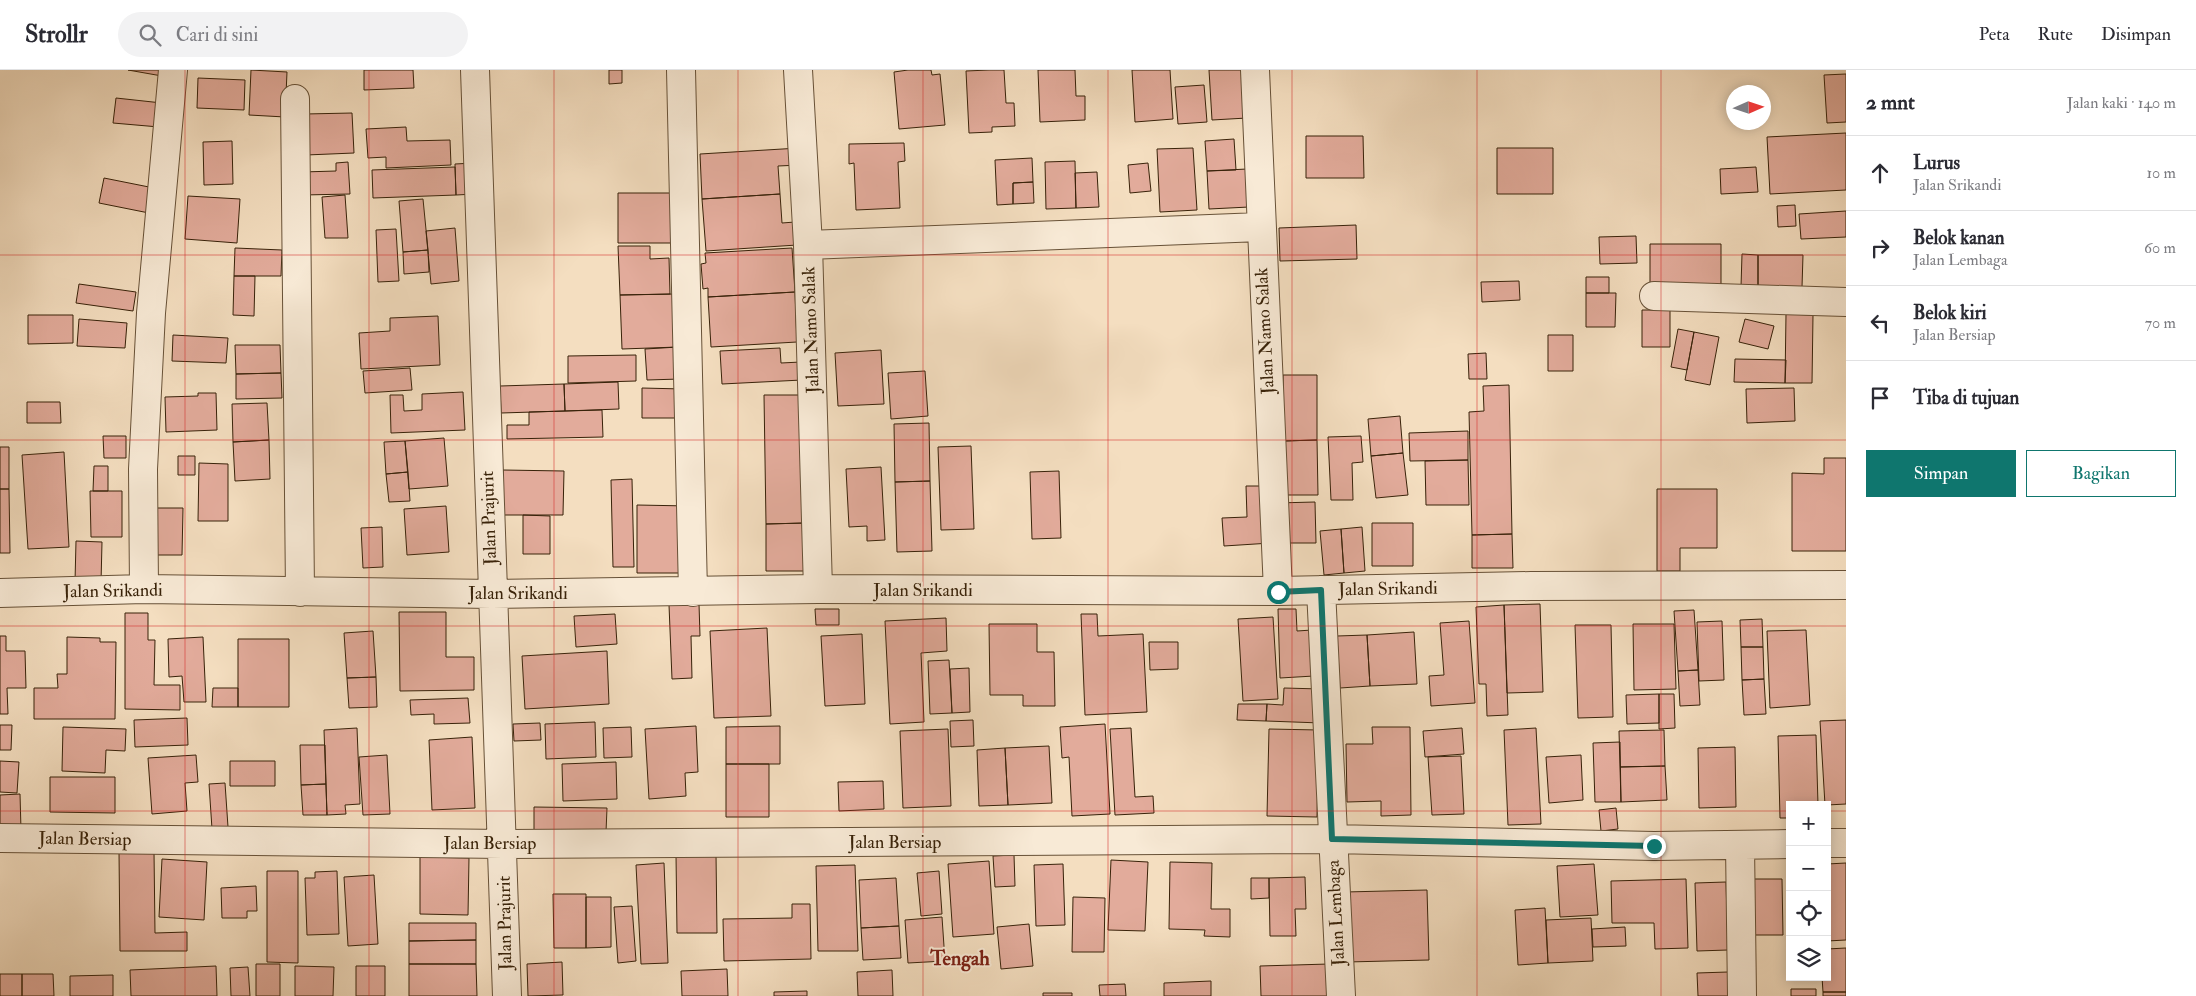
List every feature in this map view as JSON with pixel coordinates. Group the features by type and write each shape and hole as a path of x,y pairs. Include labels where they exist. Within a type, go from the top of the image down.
{"street":[{"path":"144,589 143,469 151,313 174,70"},
{"name":"Jalan Prajurit","path":"475,70 507,996"},
{"path":"681,70 693,592"},
{"name":"Jalan Namo Salak","path":"798,70 808,245 818,590"},
{"name":"Jalan Namo Salak","path":"1255,70 1260,226 1278,592"},
{"path":"295,99 300,592"},
{"path":"808,245 1260,226"},
{"path":"1654,296 1846,302"},
{"name":"Jalan Srikandi","path":"0,593 144,589 492,594 818,590 1278,592 1846,585"},
{"name":"Jalan Lembaga","path":"1321,590 1341,996"},
{"name":"Jalan Bersiap","path":"0,838 503,844 1332,839 1654,846 1786,844"},
{"path":"1831,843 1846,843"},
{"path":"1740,845 1742,996"}],"building":[{"path":"128,70 163,70 162,76"},
{"path":"251,70 287,72 285,117 249,115"},
{"path":"364,70 413,70 414,88 364,90"},
{"path":"609,70 622,70 622,83 609,84"},
{"path":"931,70 932,75 940,74 945,125 899,129 894,72"},
{"path":"1004,70 1006,103 1014,103 1015,126 992,127 992,132 969,133 966,71"},
{"path":"1038,70 1075,70 1076,96 1085,96 1085,120 1040,122"},
{"path":"1132,70 1170,70 1173,119 1135,122"},
{"path":"1209,70 1244,70 1247,118 1212,120"},
{"path":"1846,74 1846,122 1827,123 1824,75"},
{"path":"198,78 245,80 244,110 197,108"},
{"path":"1204,85 1207,122 1178,124 1175,87"},
{"path":"116,98 162,103 159,127 113,123"},
{"path":"352,113 354,153 306,155 305,114"},
{"path":"406,127 407,141 450,140 451,165 386,168 386,157 368,158 366,129"},
{"path":"1846,133 1846,190 1770,194 1767,137"},
{"path":"1306,136 1363,136 1364,178 1306,178"},
{"path":"1234,139 1236,170 1207,171 1205,141"},
{"path":"232,141 233,184 204,185 203,142"},
{"path":"904,143 905,161 898,162 900,208 856,210 854,163 849,164 849,144"},
{"path":"799,148 800,165 778,166 780,194 702,199 700,154"},
{"path":"1193,148 1197,210 1160,212 1157,149"},
{"path":"1497,148 1553,148 1553,194 1497,194"},
{"path":"1032,158 1033,182 1013,183 1013,204 997,205 995,160"},
{"path":"1075,161 1076,208 1046,209 1045,162"},
{"path":"348,162 350,194 303,195 302,172 336,171 336,163"},
{"path":"474,163 475,194 456,195 455,164"},
{"path":"1148,163 1151,191 1130,193 1128,165"},
{"path":"455,167 456,195 373,198 372,170"},
{"path":"1756,167 1758,192 1721,194 1720,169"},
{"path":"1247,169 1249,207 1209,209 1207,171"},
{"path":"1097,172 1099,207 1076,208 1075,173"},
{"path":"104,178 159,189 154,214 99,203"},
{"path":"1033,182 1034,203 1013,204 1013,183"},
{"path":"618,193 677,193 676,243 618,243"},
{"path":"780,194 782,223 795,222 797,245 706,251 702,199"},
{"path":"345,195 348,238 325,238 322,197"},
{"path":"188,196 240,199 237,243 185,239"},
{"path":"423,199 428,250 403,252 399,201"},
{"path":"1795,205 1796,226 1778,227 1777,206"},
{"path":"1846,211 1846,237 1801,239 1799,214"},
{"path":"1356,225 1357,259 1280,261 1279,228"},
{"path":"455,228 459,281 431,284 426,231"},
{"path":"396,229 399,281 378,282 376,230"},
{"path":"1636,236 1637,263 1600,264 1599,237"},
{"path":"1650,244 1721,244 1721,286 1650,286"},
{"path":"618,246 650,246 650,259 669,258 670,294 620,295"},
{"path":"235,248 282,250 281,276 234,276"},
{"path":"792,248 795,292 708,297 708,288 703,289 701,264 706,263 705,253"},
{"path":"428,250 429,272 404,274 403,252"},
{"path":"1742,254 1758,255 1758,287 1741,287"},
{"path":"1758,255 1803,255 1802,287 1758,287"},
{"path":"234,276 255,276 254,316 233,315"},
{"path":"1586,277 1609,277 1609,293 1586,293"},
{"path":"1519,281 1520,300 1482,302 1481,282"},
{"path":"79,284 136,292 133,311 76,303"},
{"path":"795,292 797,342 711,347 708,297"},
{"path":"1586,293 1616,293 1615,327 1586,327"},
{"path":"677,294 678,347 622,349 620,295"},
{"path":"1642,310 1670,310 1670,347 1642,347"},
{"path":"1786,314 1813,315 1812,383 1785,383"},
{"path":"28,315 73,315 73,343 28,344"},
{"path":"438,316 440,365 361,369 359,333 390,331 390,318"},
{"path":"79,319 127,323 125,348 77,346"},
{"path":"1745,319 1774,326 1768,349 1739,342"},
{"path":"1678,329 1694,332 1687,370 1671,367"},
{"path":"1694,332 1719,337 1710,385 1685,380"},
{"path":"173,335 228,338 226,363 172,361"},
{"path":"1548,335 1573,335 1573,371 1548,371"},
{"path":"235,345 280,345 281,373 236,374"},
{"path":"678,347 680,379 647,380 645,349"},
{"path":"780,348 781,363 801,362 802,380 722,384 720,351"},
{"path":"881,350 884,404 838,406 835,353"},
{"path":"1486,353 1487,379 1469,379 1468,354"},
{"path":"636,355 636,381 568,383 568,356"},
{"path":"1735,359 1786,360 1785,383 1734,382"},
{"path":"410,368 412,390 365,393 363,371"},
{"path":"925,371 928,416 891,419 888,373"},
{"path":"281,373 282,398 236,399 236,374"},
{"path":"1283,375 1317,375 1317,440 1283,441"},
{"path":"618,382 619,409 565,411 564,384"},
{"path":"564,384 565,411 501,413 500,386"},
{"path":"1509,385 1512,534 1472,535 1469,412 1484,411 1483,386"},
{"path":"642,388 683,389 676,418 642,418"},
{"path":"1794,388 1795,421 1747,423 1746,389"},
{"path":"463,392 465,430 391,433 390,395 403,395 404,411 422,410 422,394"},
{"path":"198,393 216,393 217,430 166,432 165,397 198,396"},
{"path":"764,395 803,395 805,523 766,524"},
{"path":"27,402 60,402 61,423 27,423"},
{"path":"267,403 269,440 233,442 232,404"},
{"path":"602,410 603,437 507,439 507,425 529,425 529,412"},
{"path":"1400,416 1403,453 1371,456 1368,419"},
{"path":"929,423 930,481 895,482 894,424"},
{"path":"1468,431 1468,460 1410,461 1409,433"},
{"path":"103,436 126,436 126,458 104,458"},
{"path":"1361,436 1363,462 1352,463 1353,500 1331,500 1328,437"},
{"path":"444,438 448,486 409,489 405,441"},
{"path":"269,440 270,479 235,481 233,442"},
{"path":"1317,440 1318,495 1283,495 1283,441"},
{"path":"405,441 408,472 386,474 384,442"},
{"path":"971,446 974,529 941,530 938,447"},
{"path":"0,447 9,447 9,489 0,489"},
{"path":"64,452 69,547 28,549 22,455"},
{"path":"1403,453 1408,495 1376,498 1371,456"},
{"path":"178,456 195,456 195,475 178,475"},
{"path":"1824,458 1846,458 1846,551 1792,551 1792,473 1824,474"},
{"path":"1468,460 1469,505 1426,505 1425,461"},
{"path":"199,463 228,464 228,521 198,521"},
{"path":"94,466 108,466 108,491 93,491"},
{"path":"881,467 885,540 867,541 867,526 849,527 846,469"},
{"path":"503,470 564,471 563,515 502,515"},
{"path":"1059,471 1061,538 1032,539 1030,472"},
{"path":"408,472 410,501 389,502 386,474"},
{"path":"632,479 634,567 613,567 611,480"},
{"path":"930,481 932,551 897,552 895,482"},
{"path":"1246,486 1268,486 1271,543 1224,546 1222,518 1247,517"},
{"path":"0,489 9,489 10,553 0,553"},
{"path":"1657,489 1717,489 1717,548 1680,548 1680,571 1657,571"},
{"path":"90,491 122,491 122,537 91,537"},
{"path":"1315,502 1316,543 1277,543 1276,503"},
{"path":"637,505 689,506 688,573 637,573"},
{"path":"446,506 449,552 407,555 404,509"},
{"path":"156,508 183,508 182,555 154,555"},
{"path":"523,515 550,516 550,554 523,554"},
{"path":"805,523 805,571 766,571 766,524"},
{"path":"1372,523 1413,523 1413,566 1372,566"},
{"path":"382,527 383,567 363,568 361,528"},
{"path":"1362,527 1365,571 1344,573 1341,529"},
{"path":"1341,529 1344,573 1324,575 1320,531"},
{"path":"1512,534 1513,568 1472,568 1472,535"},
{"path":"76,541 102,542 101,583 75,582"},
{"path":"699,604 700,636 691,636 692,678 672,679 669,605"},
{"path":"1540,604 1543,692 1507,693 1504,605"},
{"path":"1504,605 1508,715 1487,716 1486,684 1479,684 1476,607"},
{"path":"815,609 839,609 839,625 816,625"},
{"path":"1278,609 1296,609 1297,631 1312,630 1314,676 1280,678"},
{"path":"1694,610 1698,670 1678,671 1674,611"},
{"path":"399,612 446,612 446,657 474,657 474,690 400,691"},
{"path":"125,613 148,613 148,640 155,640 154,685 180,685 180,710 125,709"},
{"path":"615,614 617,644 576,647 574,616"},
{"path":"1081,614 1097,614 1098,636 1143,634 1147,712 1085,715"},
{"path":"1273,617 1278,699 1243,701 1238,619"},
{"path":"946,618 947,651 921,653 924,722 890,724 885,621"},
{"path":"1762,619 1763,647 1741,647 1740,620"},
{"path":"1469,621 1475,703 1431,706 1429,676 1444,675 1440,623"},
{"path":"1722,621 1724,680 1699,681 1697,622"},
{"path":"989,624 1037,624 1037,652 1054,652 1055,706 1023,706 1023,695 990,695"},
{"path":"1633,624 1674,624 1676,689 1634,690"},
{"path":"1575,625 1611,625 1613,717 1578,718"},
{"path":"767,628 771,716 714,718 710,631"},
{"path":"1806,630 1810,705 1770,708 1767,631"},
{"path":"373,631 376,677 347,678 344,633"},
{"path":"1414,632 1417,684 1370,686 1367,635"},
{"path":"862,634 865,704 825,706 821,636"},
{"path":"1367,635 1370,686 1340,688 1337,636"},
{"path":"0,636 6,636 6,651 25,651 26,688 7,688 8,714 0,714"},
{"path":"67,637 100,638 100,642 116,642 115,719 34,719 34,688 58,688 57,674 67,674"},
{"path":"203,637 206,702 184,702 182,676 169,677 168,639"},
{"path":"238,639 289,639 289,707 238,707"},
{"path":"1149,642 1178,642 1178,669 1150,670"},
{"path":"1741,647 1763,647 1764,679 1742,680"},
{"path":"607,651 609,704 525,709 522,656"},
{"path":"949,660 952,713 930,714 928,661"},
{"path":"969,668 970,712 952,713 950,669"},
{"path":"1698,670 1700,705 1680,706 1678,671"},
{"path":"376,677 377,707 349,708 347,678"},
{"path":"1764,679 1766,714 1744,715 1742,680"},
{"path":"213,688 238,688 238,707 212,707"},
{"path":"1284,688 1321,689 1321,723 1266,721 1267,704 1283,705"},
{"path":"1659,694 1659,723 1627,724 1626,695"},
{"path":"1659,694 1674,694 1675,728 1659,729"},
{"path":"468,698 470,723 434,724 434,714 411,715 410,700"},
{"path":"1238,704 1267,704 1266,721 1237,720"},
{"path":"187,718 188,745 135,747 134,720"},
{"path":"973,720 974,746 951,747 950,721"},
{"path":"1846,720 1846,804 1831,805 1831,801 1825,801 1820,721"},
{"path":"595,722 596,757 546,759 545,724"},
{"path":"540,723 541,740 514,741 513,724"},
{"path":"1105,724 1110,814 1072,816 1069,757 1062,758 1060,727"},
{"path":"0,725 12,725 11,750 0,750"},
{"path":"696,726 698,772 685,773 686,796 649,799 645,729"},
{"path":"780,726 780,764 726,764 726,727"},
{"path":"63,727 126,729 125,751 106,750 105,773 62,771"},
{"path":"631,727 632,757 604,758 603,728"},
{"path":"1372,727 1410,727 1411,815 1381,816 1381,801 1347,802 1346,744 1373,744"},
{"path":"357,728 360,804 345,805 346,814 327,815 324,730"},
{"path":"1131,728 1135,797 1153,796 1154,813 1115,815 1110,729"},
{"path":"1462,728 1464,754 1425,757 1423,731"},
{"path":"1536,728 1541,824 1508,825 1504,730"},
{"path":"948,729 951,806 903,808 900,731"},
{"path":"1269,729 1319,730 1317,817 1267,816"},
{"path":"1664,730 1665,766 1620,767 1619,731"},
{"path":"1816,735 1818,801 1786,801 1786,818 1780,818 1778,736"},
{"path":"472,737 475,808 432,810 429,740"},
{"path":"1620,742 1621,802 1595,802 1593,743"},
{"path":"300,745 325,745 326,784 301,785"},
{"path":"1049,746 1052,803 1008,805 1005,748"},
{"path":"1735,747 1736,807 1699,808 1698,748"},
{"path":"1005,748 1008,805 979,806 977,750"},
{"path":"196,755 198,782 185,783 187,811 152,814 148,758"},
{"path":"387,755 390,814 363,815 359,757"},
{"path":"1581,755 1583,800 1549,803 1546,757"},
{"path":"1461,756 1464,814 1432,815 1428,757"},
{"path":"0,761 19,762 17,793 0,792"},
{"path":"230,761 275,761 275,786 230,786"},
{"path":"616,762 617,799 563,801 562,764"},
{"path":"726,764 769,764 769,817 726,817"},
{"path":"1665,766 1667,800 1621,802 1620,767"},
{"path":"50,777 115,777 115,813 50,812"},
{"path":"883,781 884,809 839,811 838,782"},
{"path":"225,783 228,827 212,829 209,784"},
{"path":"326,784 327,815 303,815 301,785"},
{"path":"20,794 21,830 0,830 0,795"},
{"path":"534,807 607,808 606,832 534,831"},
{"path":"1616,808 1618,829 1601,831 1599,810"},
{"path":"119,852 154,852 155,933 187,932 187,951 120,951"},
{"path":"716,854 717,933 677,933 676,855"},
{"path":"1014,855 1015,886 995,887 993,856"},
{"path":"420,857 469,858 468,915 420,914"},
{"path":"162,859 207,862 204,920 159,917"},
{"path":"1111,860 1148,862 1145,931 1108,930"},
{"path":"989,861 994,934 953,937 948,864"},
{"path":"1170,862 1212,863 1211,909 1230,909 1230,937 1204,936 1205,930 1169,929"},
{"path":"664,863 668,963 641,964 636,865"},
{"path":"1846,863 1846,940 1831,941 1831,864"},
{"path":"1063,864 1065,925 1036,926 1034,865"},
{"path":"1594,864 1598,915 1560,917 1557,866"},
{"path":"855,865 858,951 818,951 816,866"},
{"path":"267,871 298,871 298,963 267,962"},
{"path":"337,871 339,934 307,935 305,878 315,878 315,872"},
{"path":"939,871 942,914 921,916 917,873"},
{"path":"374,875 378,944 348,946 344,877"},
{"path":"1305,877 1306,909 1295,909 1296,936 1270,936 1269,878"},
{"path":"896,878 899,926 861,928 859,880"},
{"path":"1251,878 1269,878 1269,898 1251,899"},
{"path":"1686,879 1688,948 1655,949 1654,923 1612,923 1611,881"},
{"path":"1751,879 1782,879 1783,935 1752,935"},
{"path":"1726,882 1728,950 1697,951 1695,883"},
{"path":"256,886 257,911 247,911 247,918 222,918 221,888"},
{"path":"1427,890 1429,960 1347,962 1345,892"},
{"path":"553,894 586,894 586,948 554,948"},
{"path":"586,897 611,897 611,947 586,948"},
{"path":"1073,897 1105,898 1104,952 1072,952"},
{"path":"792,904 810,904 811,959 724,961 723,919 792,918"},
{"path":"632,906 636,961 618,963 614,907"},
{"path":"1545,908 1548,963 1518,965 1515,910"},
{"path":"942,917 945,961 908,963 905,920"},
{"path":"1591,918 1593,961 1548,963 1546,920"},
{"path":"409,923 476,923 476,940 409,941"},
{"path":"1029,924 1033,966 1001,969 997,927"},
{"path":"899,926 901,958 863,960 861,928"},
{"path":"1625,927 1626,946 1593,947 1592,929"},
{"path":"476,940 476,964 409,964 409,941"},
{"path":"1846,948 1846,992 1823,992 1822,981 1831,981 1831,949"},
{"path":"562,962 563,995 528,996 527,964"},
{"path":"256,964 280,964 280,996 256,996"},
{"path":"409,964 476,964 477,996 409,996"},
{"path":"1329,964 1330,996 1261,996 1260,966"},
{"path":"216,966 217,996 131,996 130,970"},
{"path":"295,966 334,967 333,996 295,996"},
{"path":"356,966 385,966 385,996 356,996"},
{"path":"248,967 250,996 231,996 230,968"},
{"path":"727,969 728,996 682,996 681,971"},
{"path":"892,970 893,996 858,996 857,972"},
{"path":"1728,972 1729,996 1698,996 1697,973"},
{"path":"0,974 22,974 22,996 0,996"},
{"path":"22,974 53,974 54,996 22,996"},
{"path":"113,975 113,996 70,996 70,976"},
{"path":"1211,981 1211,996 1164,996 1164,983"},
{"path":"1125,984 1126,996 1100,996 1099,985"},
{"path":"1791,989 1816,989 1816,996 1791,996"},
{"path":"807,991 807,996 774,996 774,992"},
{"path":"1823,992 1846,992 1846,996 1823,996"},
{"path":"1043,993 1072,993 1072,996 1043,996"}],"district":[{"name":"Tengah","path":"960,958"}],"route":[{"path":"1278,592 1321,590 1332,839 1654,846"}]}
